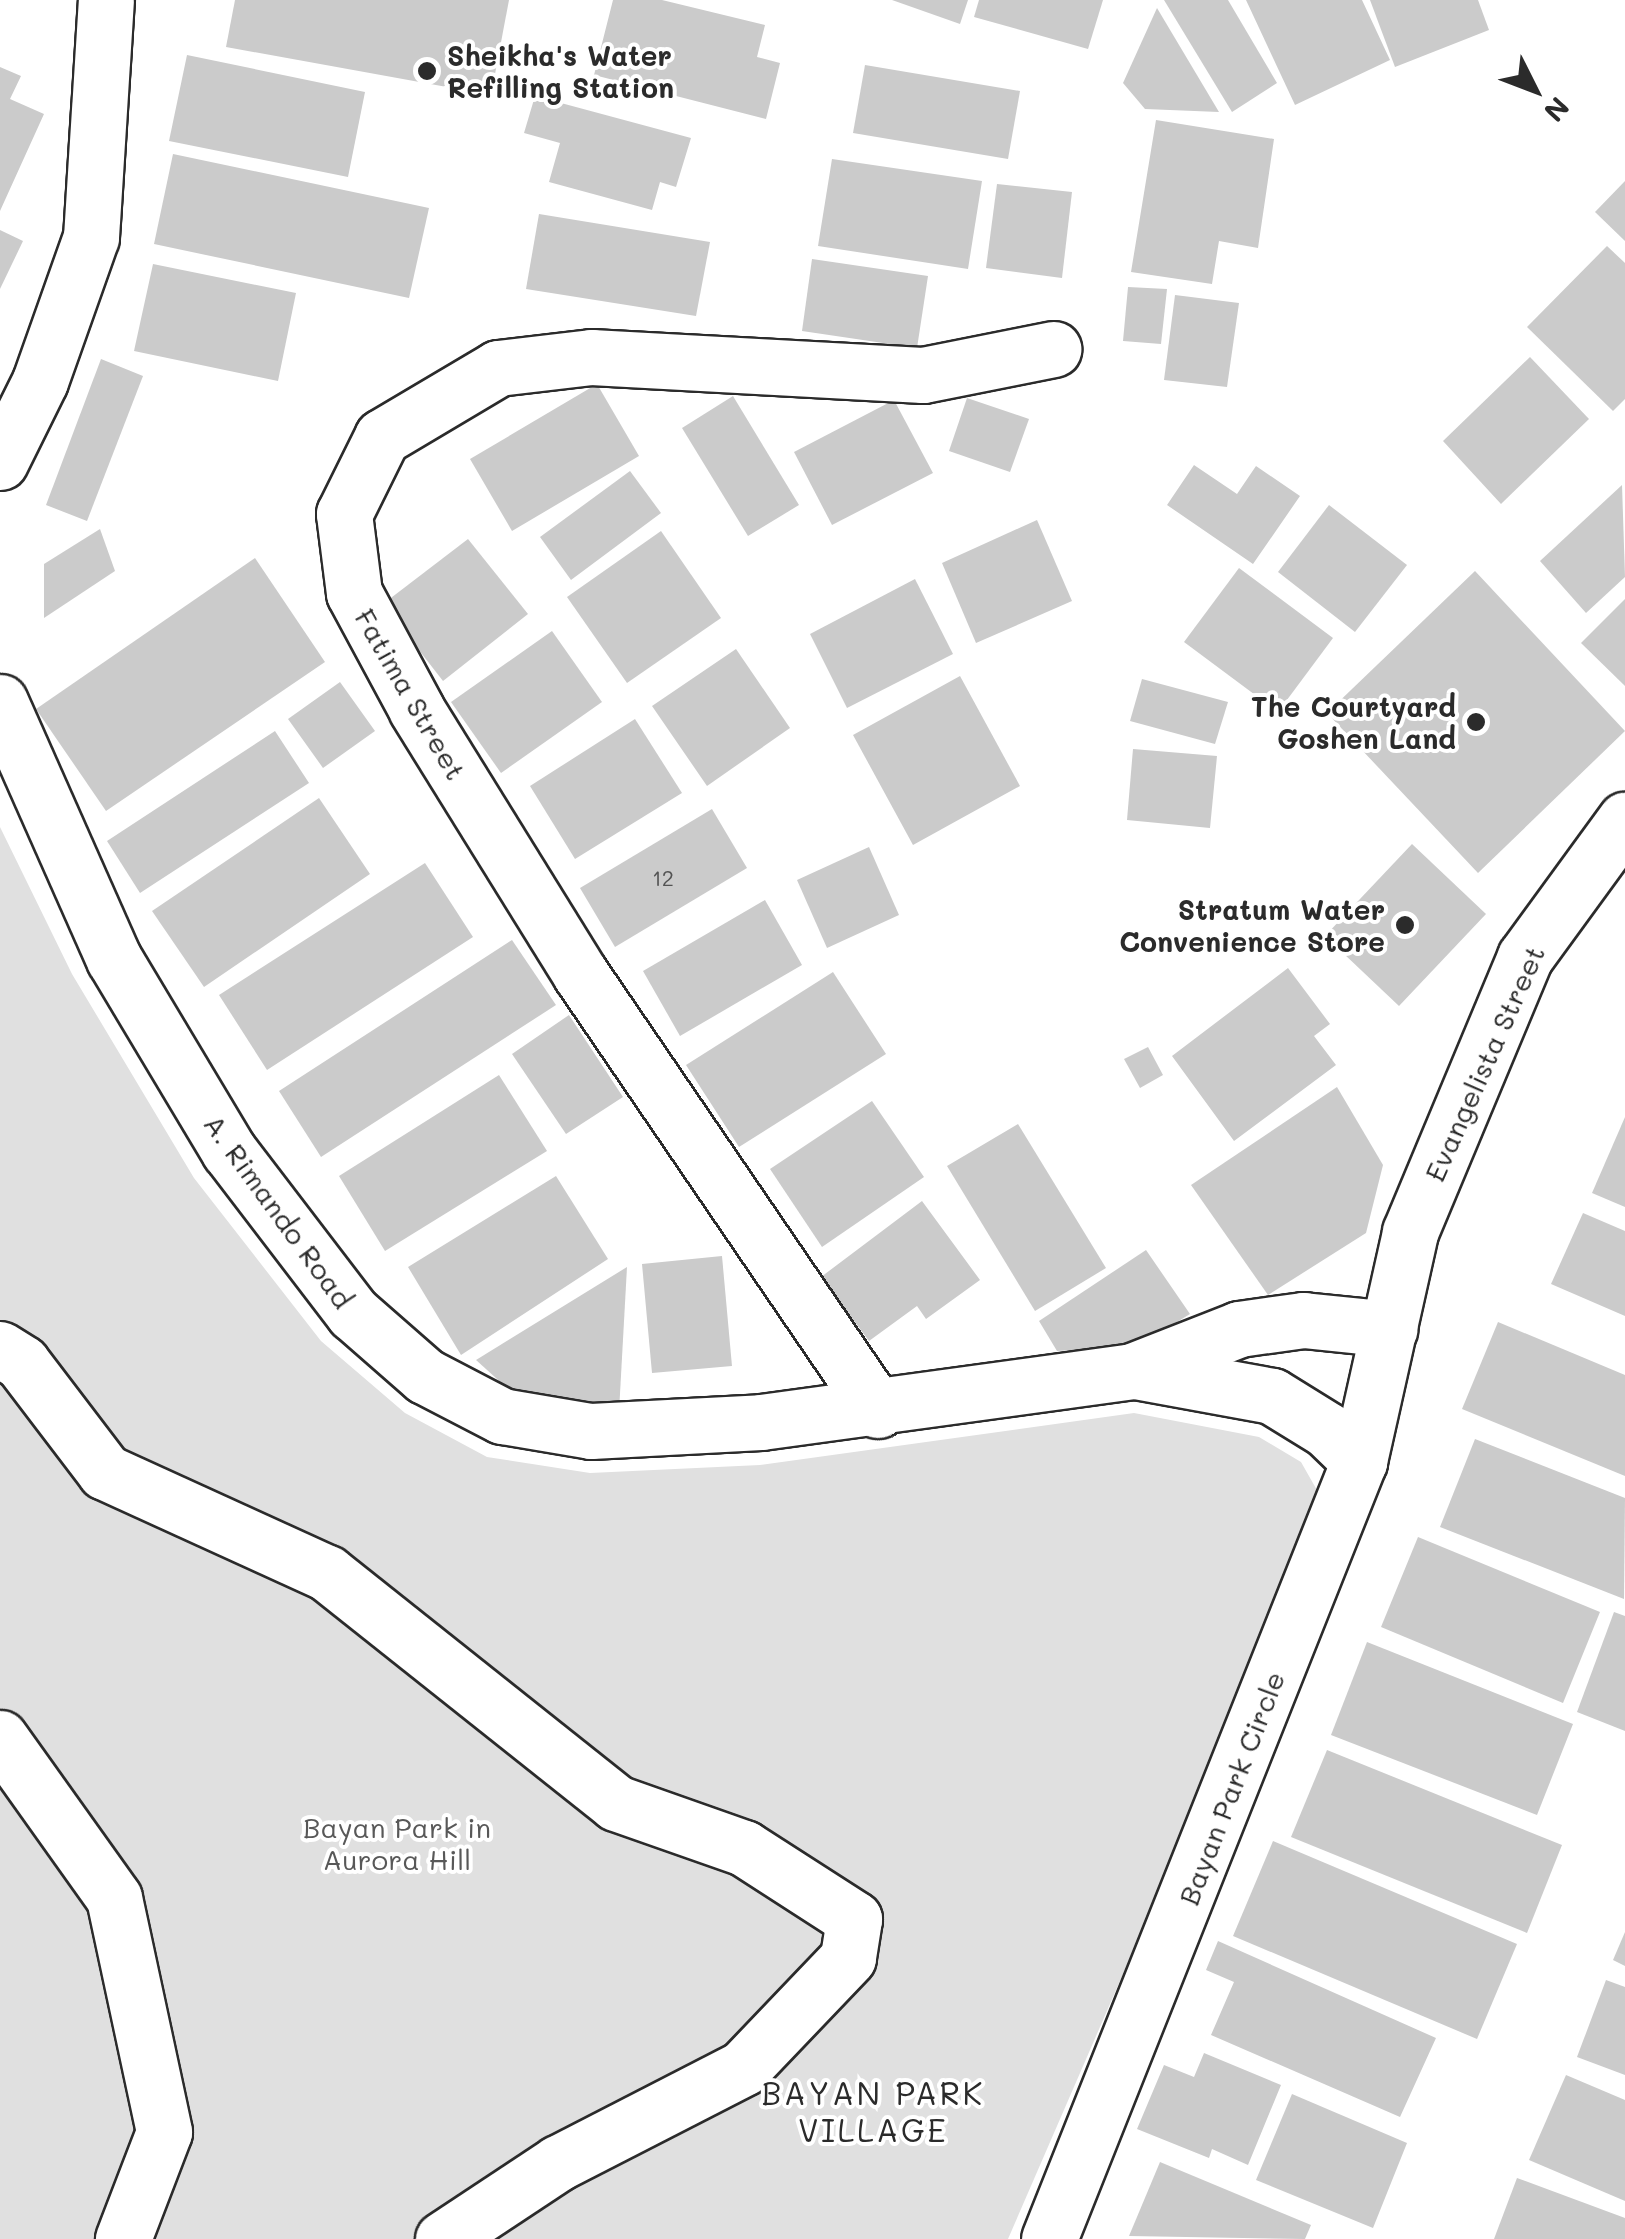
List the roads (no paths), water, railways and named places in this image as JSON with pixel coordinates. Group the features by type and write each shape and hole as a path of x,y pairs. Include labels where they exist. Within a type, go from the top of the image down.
{"street":[{"path":"0,462 40,381 91,237 106,0"},
{"name":"Fatima Street","path":"878,1410 581,975 416,710 354,593 344,514 382,436 498,368 591,357 923,375 1054,349"},
{"name":"A. Rimando Road","path":"0,702 114,959 230,1151 353,1313 425,1376 502,1416 591,1430 878,1410 1132,1371 1239,1330 1303,1320 1390,1328"},
{"name":"Evangelista Street","path":"1390,1328 1410,1232 1524,958 1625,820"},
{"name":"Bayan Park Circle","path":"1049,2239 1359,1461 1390,1328"},
{"path":"0,1349 22,1363 105,1472 326,1574 616,1803 744,1848 854,1919 848,1958 743,2068 558,2163 444,2239"},
{"name":"A. Rimando Road","path":"1132,1371 1272,1396 1328,1430 1359,1461"},
{"path":"0,1738 114,1898 164,2132 122,2239"}],"place":[{"name":"Sheikha's Water Refilling Station","path":"427,71"},
{"name":"The Courtyard Goshen Land","path":"1476,722"},
{"name":"Stratum Water Convenience Store","path":"1405,925"}],"district":[{"name":"BAYAN PARK VILLAGE","path":"873,2112"}],"park label":[{"name":"Bayan Park in Aurora Hill","path":"397,1843"}]}
